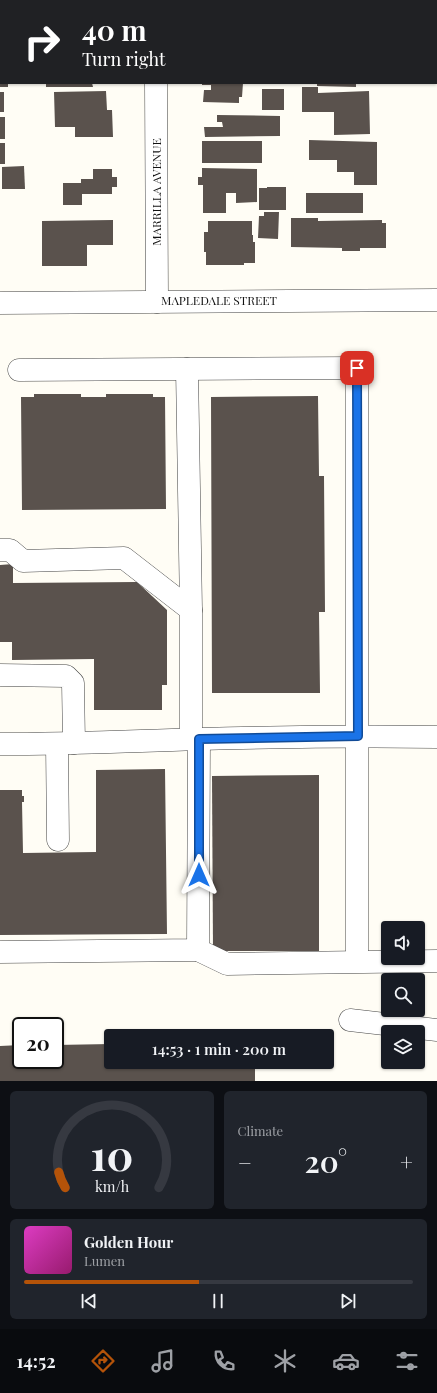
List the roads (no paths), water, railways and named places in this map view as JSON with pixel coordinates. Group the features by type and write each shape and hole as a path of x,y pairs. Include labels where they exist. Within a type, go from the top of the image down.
{"street":[{"name":"MARRILLA AVENUE","path":"156,84 157,302"},
{"name":"MAPLEDALE STREET","path":"0,303 437,300"},
{"path":"19,370 357,368 357,961"},
{"path":"187,369 198,950"},
{"path":"0,550 10,550 24,561 124,558 191,610"},
{"path":"0,675 66,676 72,683 58,840"},
{"path":"0,744 358,736 437,737"},
{"path":"0,952 198,950 227,964 437,961"},
{"path":"350,1020 437,1030"}]}
